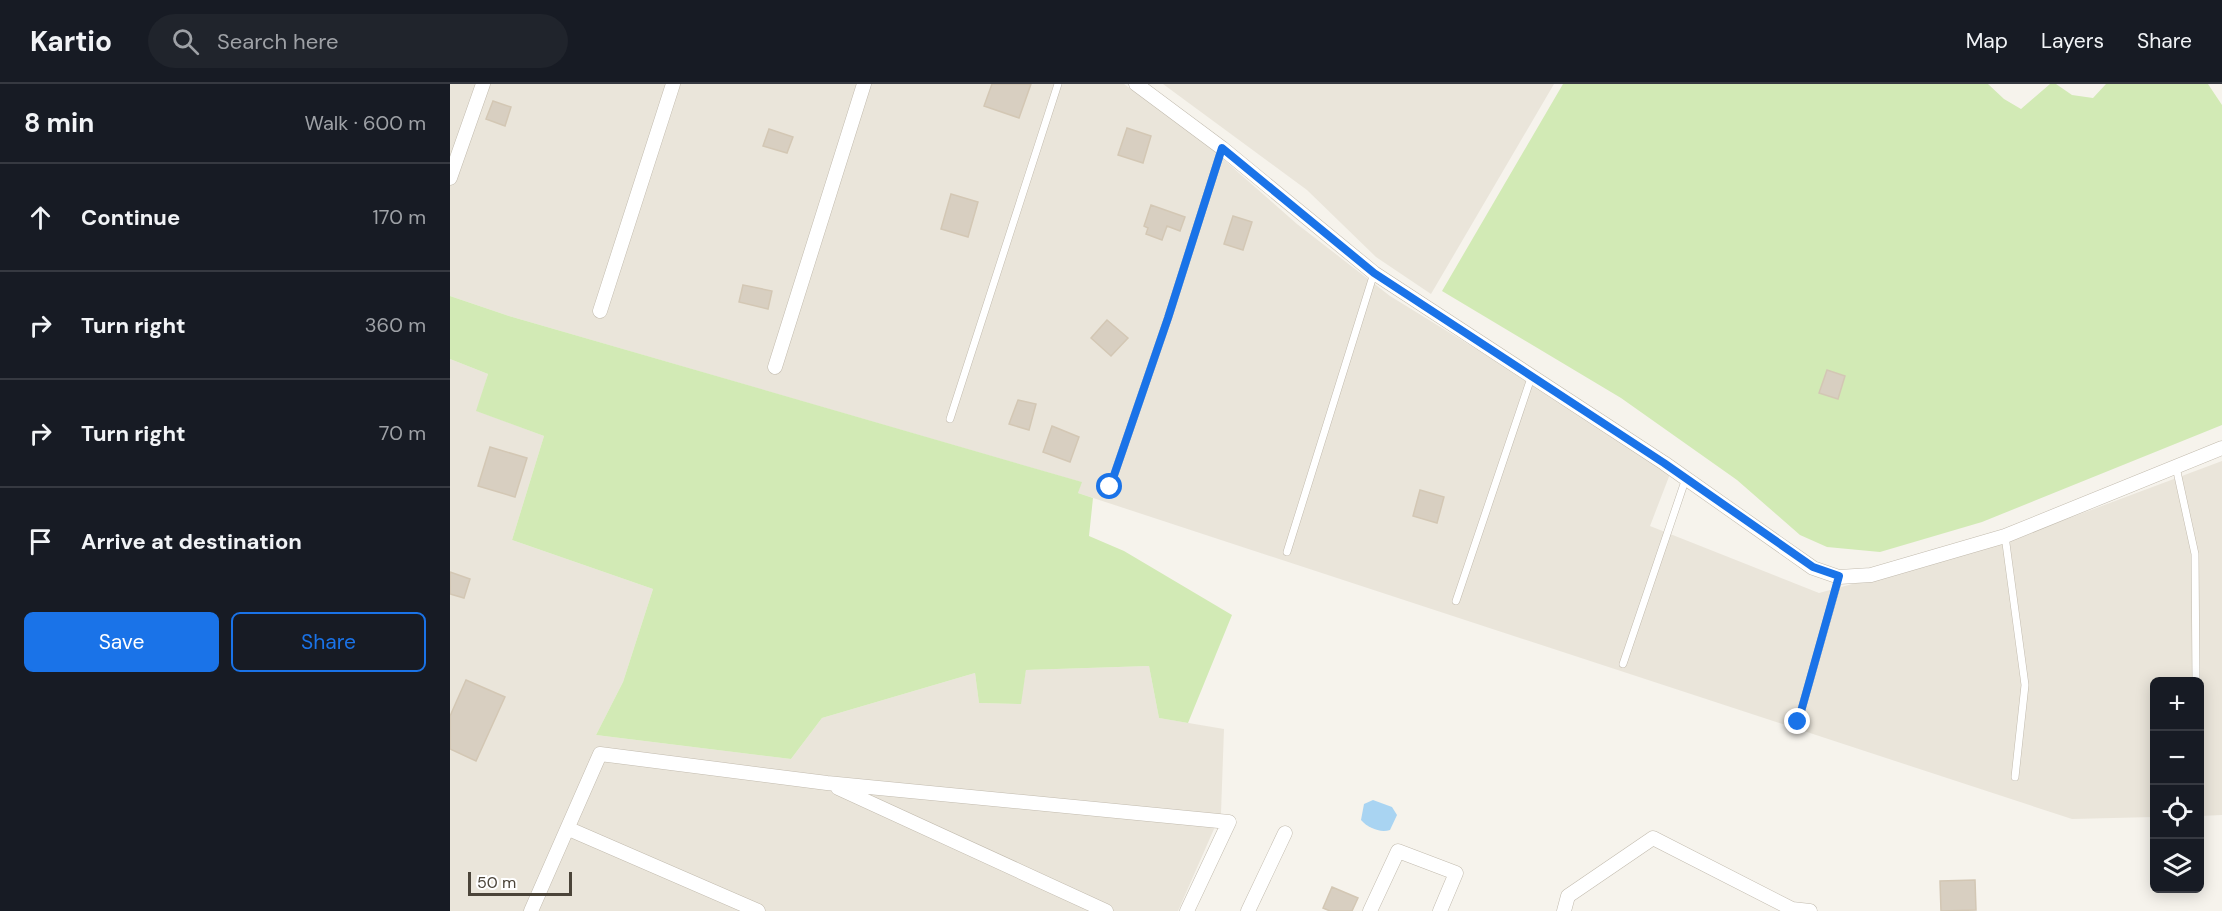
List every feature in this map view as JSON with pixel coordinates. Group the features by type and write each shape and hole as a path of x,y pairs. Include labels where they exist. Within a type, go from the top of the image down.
{"street":[{"path":"450,178 483,84"},
{"path":"600,311 673,84"},
{"path":"775,367 864,84"},
{"path":"1136,84 1222,148 1374,273 1686,478 1813,567 1839,576 1870,575 2005,536 2222,448"},
{"path":"531,911 600,754 827,783 1228,822 1187,911"},
{"path":"827,783 1106,911"},
{"path":"569,829 758,911"},
{"path":"1248,911 1285,833"},
{"path":"1564,911 1568,896 1653,838 1792,909 1810,911"},
{"path":"1370,911 1398,851 1456,873 1440,911"}],"lane":[{"path":"950,419 1058,84"},
{"path":"1110,487 1168,318 1222,148"},
{"path":"1287,552 1374,273"},
{"path":"1456,601 1532,375"},
{"path":"2176,467 2195,554 2196,677"},
{"path":"1623,664 1686,478"},
{"path":"2005,536 2025,685 2015,777"},
{"path":"1798,722 1839,576"}],"shaded area":[{"path":"450,84 1124,84 1206,144 1297,224 1390,296 1525,379 1670,474 1650,526 1819,593 2000,544 2222,461 2222,815 2204,816 2204,677 2150,677 2150,817 2072,819 1078,493 1081,482 509,316 450,296"},
{"path":"1163,84 1554,84 1431,294 1376,257 1307,190"},
{"path":"450,359 488,374 477,411 544,436 512,540 653,589 623,682 596,735 791,759 822,718 975,673 979,703 1020,704 1026,670 1149,666 1159,718 1224,729 1221,813 1178,911 450,911"}],"green space":[{"path":"1563,84 1988,84 2004,99 2021,109 2050,84 2056,84 2072,95 2093,98 2106,84 2208,84 2222,105 2222,425 1982,522 1880,552 1827,547 1800,535 1737,480 1621,398 1442,291"},
{"path":"450,296 509,316 1082,482 1078,493 1093,498 1089,536 1124,551 1232,615 1188,723 1159,718 1149,666 1026,670 1021,704 979,703 975,673 822,718 791,759 596,735 623,682 653,589 512,540 544,436 476,411 488,374 450,359"}],"water":[{"path":"1373,800 1392,807 1397,815 1390,830 1374,829 1361,820 1364,804"}],"building":[{"path":"992,84 1031,84 1019,118 984,106"},
{"path":"493,101 511,107 505,126 486,119"},
{"path":"1127,128 1151,136 1143,163 1118,155"},
{"path":"769,129 793,137 787,153 763,146"},
{"path":"951,194 978,202 968,237 941,229"},
{"path":"1151,205 1185,217 1180,231 1167,226 1162,240 1146,234 1148,228 1144,226"},
{"path":"1233,216 1252,222 1243,250 1224,244"},
{"path":"743,285 772,291 768,309 739,302"},
{"path":"1107,320 1128,338 1111,356 1091,338"},
{"path":"1827,370 1845,376 1838,399 1819,393"},
{"path":"1018,400 1036,404 1029,430 1009,424"},
{"path":"1052,426 1079,437 1070,462 1043,452"},
{"path":"490,447 527,458 515,497 478,486"},
{"path":"1420,490 1444,497 1437,523 1413,516"},
{"path":"450,572 470,579 464,598 450,594"},
{"path":"466,680 505,697 476,761 450,749 450,716"},
{"path":"1975,880 1976,910 1941,911 1940,881"},
{"path":"1332,887 1358,898 1352,911 1330,911 1323,908"}],"route":[{"path":"1110,487 1168,318 1222,148 1374,273 1664,463 1813,567 1839,576 1798,722"}]}
